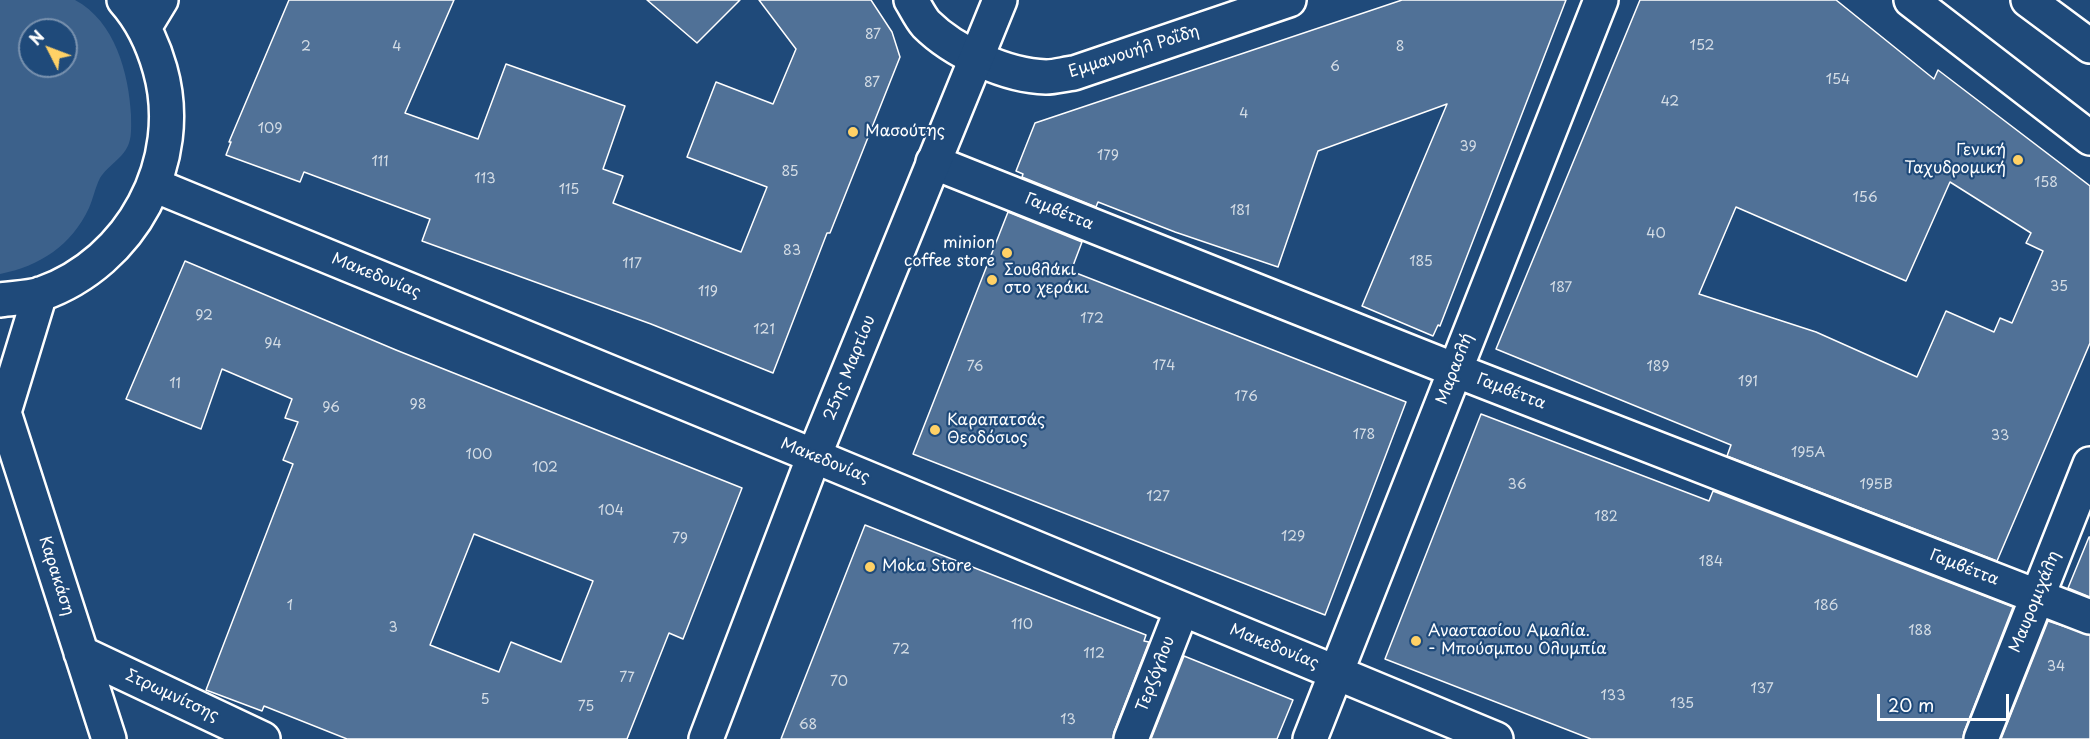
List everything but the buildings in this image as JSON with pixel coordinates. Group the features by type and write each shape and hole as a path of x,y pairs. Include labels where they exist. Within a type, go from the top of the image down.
{"street":[{"path":"0,300 40,294 71,280 102,258 129,230 154,185 160,170 166,141 168,112 164,83 156,55 144,28 124,0"},
{"path":"144,28 161,0"},
{"path":"911,0 925,23 956,47 976,58"},
{"name":"25ης Μαρτίου","path":"706,739 814,456 1000,0"},
{"name":"Εμμανουήλ Ροΐδη","path":"976,58 1021,74 1048,77 1074,73 1289,0"},
{"name":"Μαρασλή","path":"1310,739 1601,0"},
{"path":"1911,0 2090,138"},
{"path":"2028,0 2090,46"},
{"name":"Γαμβέττα","path":"933,162 1455,370 2090,617"},
{"name":"Μακεδονίας","path":"154,185 1496,739"},
{"name":"Καρακάση","path":"40,294 2,406 109,739"},
{"name":"Μαυρομιχάλη","path":"1981,739 2090,464"},
{"name":"Τερζόγλου","path":"1131,739 1182,609"},
{"name":"Στρωμνίτσης","path":"81,653 263,739"}],"shaded area":[{"path":"0,0 75,0 89,9 100,21 117,50 130,99 130,140 127,148 100,178 89,208 73,233 41,260 0,274"}],"place":[{"name":"Μασούτης","path":"853,132"},
{"name":"Γενική Ταχυδρομική","path":"2018,160"},
{"name":"minion coffee store","path":"1007,253"},
{"name":"Σουβλάκι στο χεράκι","path":"992,280"},
{"name":"Καραπατσάς Θεοδόσιος","path":"935,430"},
{"name":"Moka Store","path":"870,567"},
{"name":"Αναστασίου Αμαλία. - Μπούσμπου Ολυμπία","path":"1416,641"}]}
